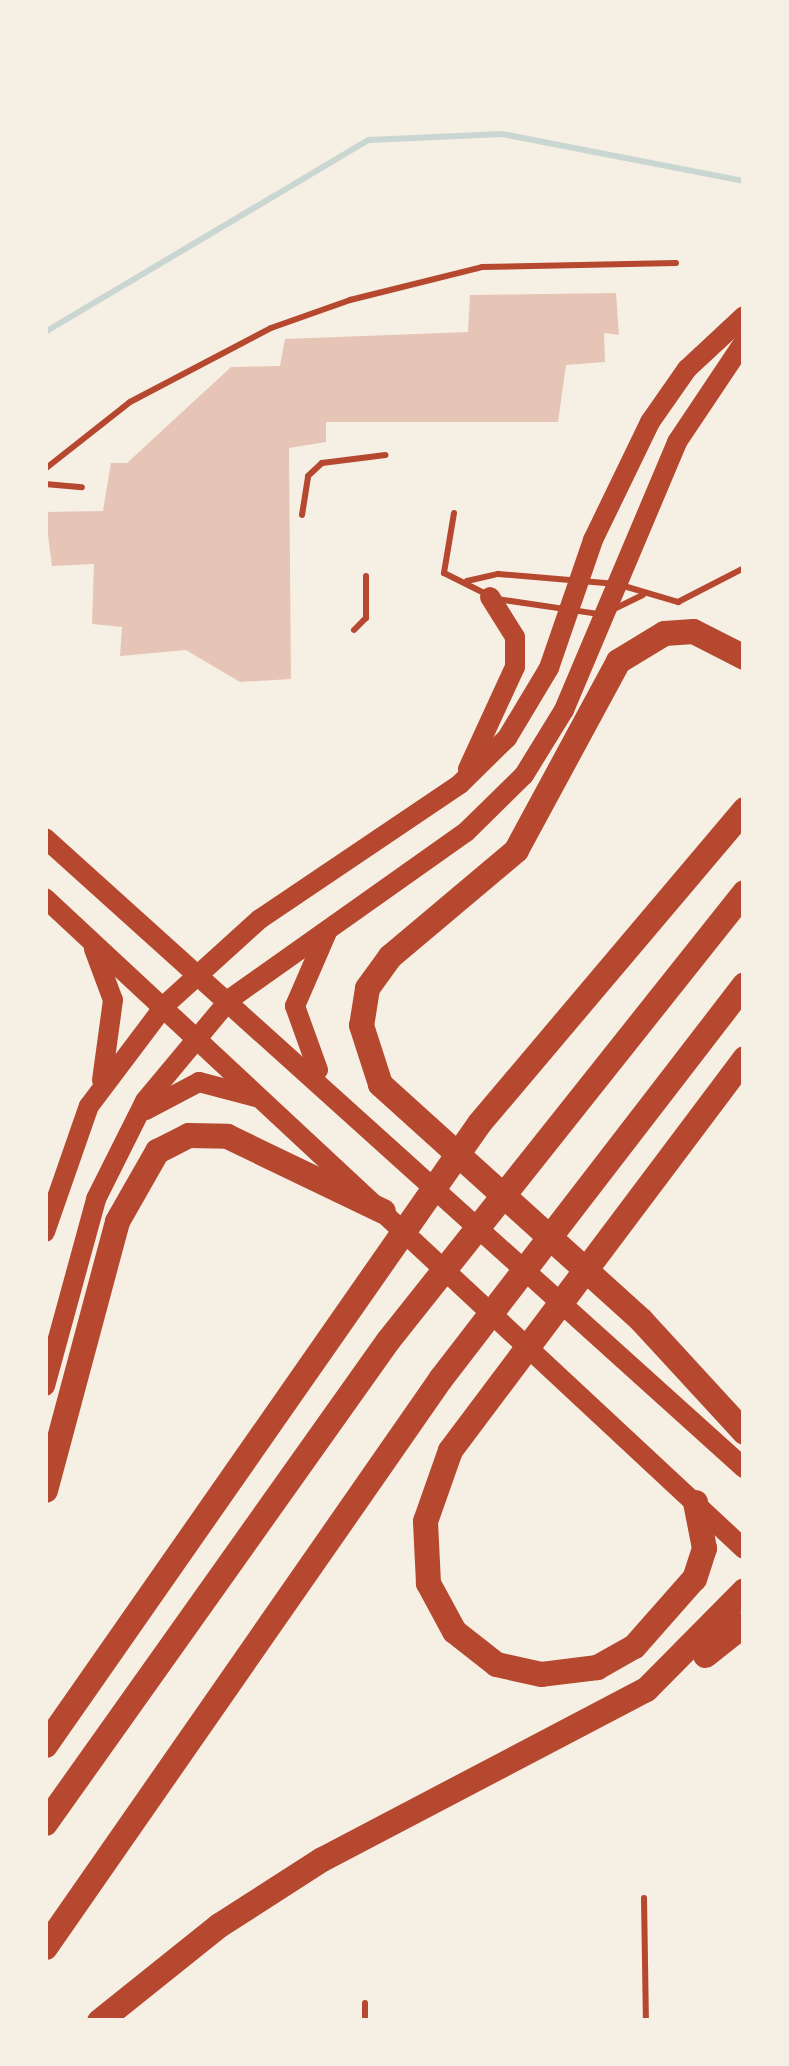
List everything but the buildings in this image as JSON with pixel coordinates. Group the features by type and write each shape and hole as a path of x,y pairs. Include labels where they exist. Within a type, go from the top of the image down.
{"highway":[{"path":"744,657 693,631 664,633 618,661 526,836 498,870 390,956 367,988 361,1025 380,1084 641,1320 744,1432"},
{"path":"717,839 744,788"},
{"path":"49,1738 348,1302 478,1124 744,810"},
{"path":"45,1823 388,1340 526,1156 744,892"},
{"path":"45,1947 440,1380 572,1200 744,984"},
{"path":"695,1502 701,1563 634,1646 570,1673 496,1664 441,1612 424,1554 431,1488 474,1412 612,1224 744,1058"},
{"path":"45,1490 117,1222 158,1151 188,1135 227,1136 383,1210"},
{"path":"99,2021 219,1925 322,1859 658,1681 744,1590"},
{"path":"568,1732 658,1699 744,1624"}],"main road":[{"path":"45,1232 67,1154 100,1087 165,1004 200,971 460,784 530,704 664,400 744,316"},
{"path":"45,1386 86,1228 132,1122 198,1033 230,999 335,920 445,848 513,789 564,710 678,442 744,342"},
{"path":"460,784 515,667 515,638 490,597"},
{"path":"45,838 200,971 744,1468"},
{"path":"45,898 198,1033 744,1548"},
{"path":"332,1093 301,1041 294,1006 307,962 335,920"},
{"path":"85,935 114,1000 100,1087"},
{"path":"132,1122 173,1090 199,1082 272,1105"}],"lane":[{"path":"45,469 130,402 270,328 350,300 482,267 676,263"},
{"path":"302,515 308,476 322,463 385,455"},
{"path":"45,484 82,487"},
{"path":"454,513 444,573 467,580 490,597 568,616 605,613 644,595"},
{"path":"467,580 498,574 580,584 616,584 644,595 694,600 744,568"},
{"path":"354,630 368,612 366,576"},
{"path":"644,1898 646,2021"},
{"path":"365,2003 365,2021"}],"waterway":[{"path":"45,332 369,140 502,134 744,181"}]}
